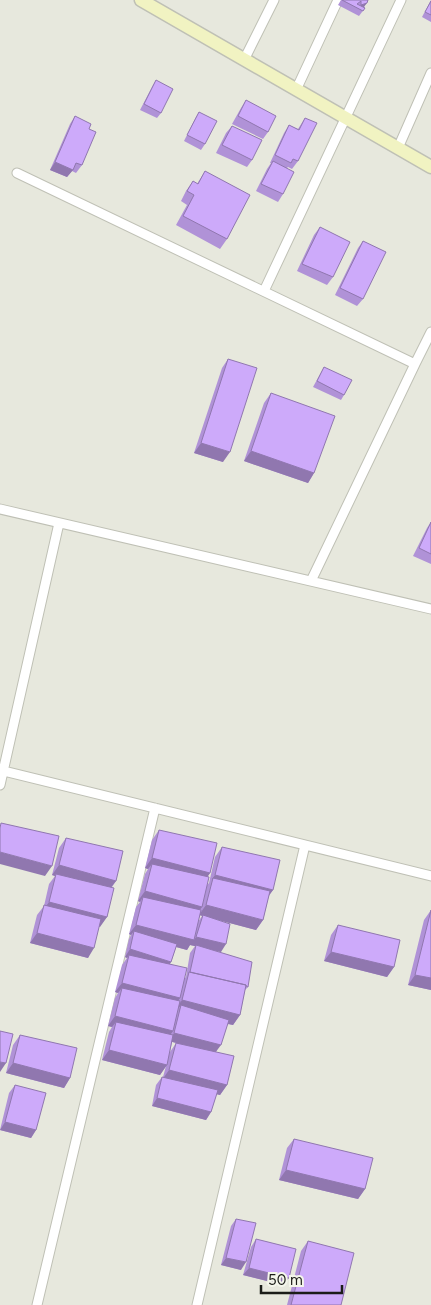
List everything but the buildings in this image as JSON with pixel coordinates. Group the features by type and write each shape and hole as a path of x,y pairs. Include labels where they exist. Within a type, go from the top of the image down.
{"main road":[{"path":"141,0 431,167"}],"street":[{"path":"244,60 274,0"},
{"path":"296,90 338,0"},
{"path":"264,291 401,0"},
{"path":"398,148 431,73"},
{"path":"18,174 415,364"},
{"path":"311,581 431,332"},
{"path":"0,509 431,609"},
{"path":"0,785 59,524"},
{"path":"2,771 431,876"},
{"path":"37,1305 155,808"},
{"path":"197,1305 305,845"}]}
